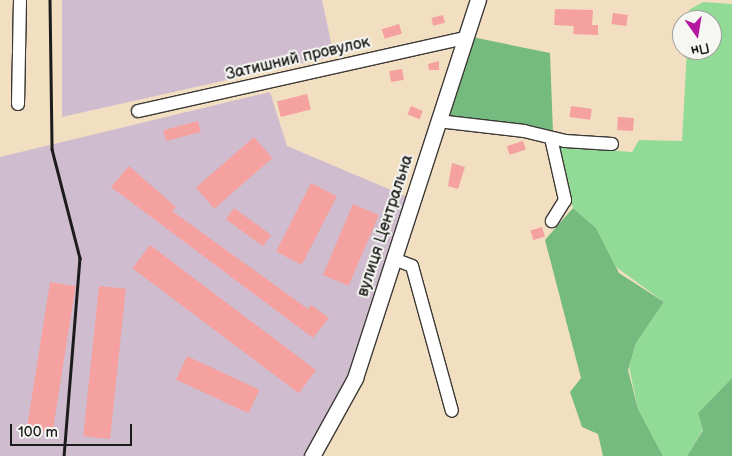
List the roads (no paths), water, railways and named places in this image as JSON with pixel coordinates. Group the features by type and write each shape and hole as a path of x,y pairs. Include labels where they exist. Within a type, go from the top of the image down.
{"main road":[{"name":"вулиця Центральна","path":"312,456 355,378 478,0"}],"street":[{"path":"18,104 20,0"},
{"name":"Затишний провулок","path":"138,112 465,38"},
{"path":"438,121 551,138 612,144"},
{"path":"551,138 565,200 552,221"},
{"path":"394,259 412,266 452,411"}],"railway":[{"path":"50,0 52,149 80,258 64,456"}]}
